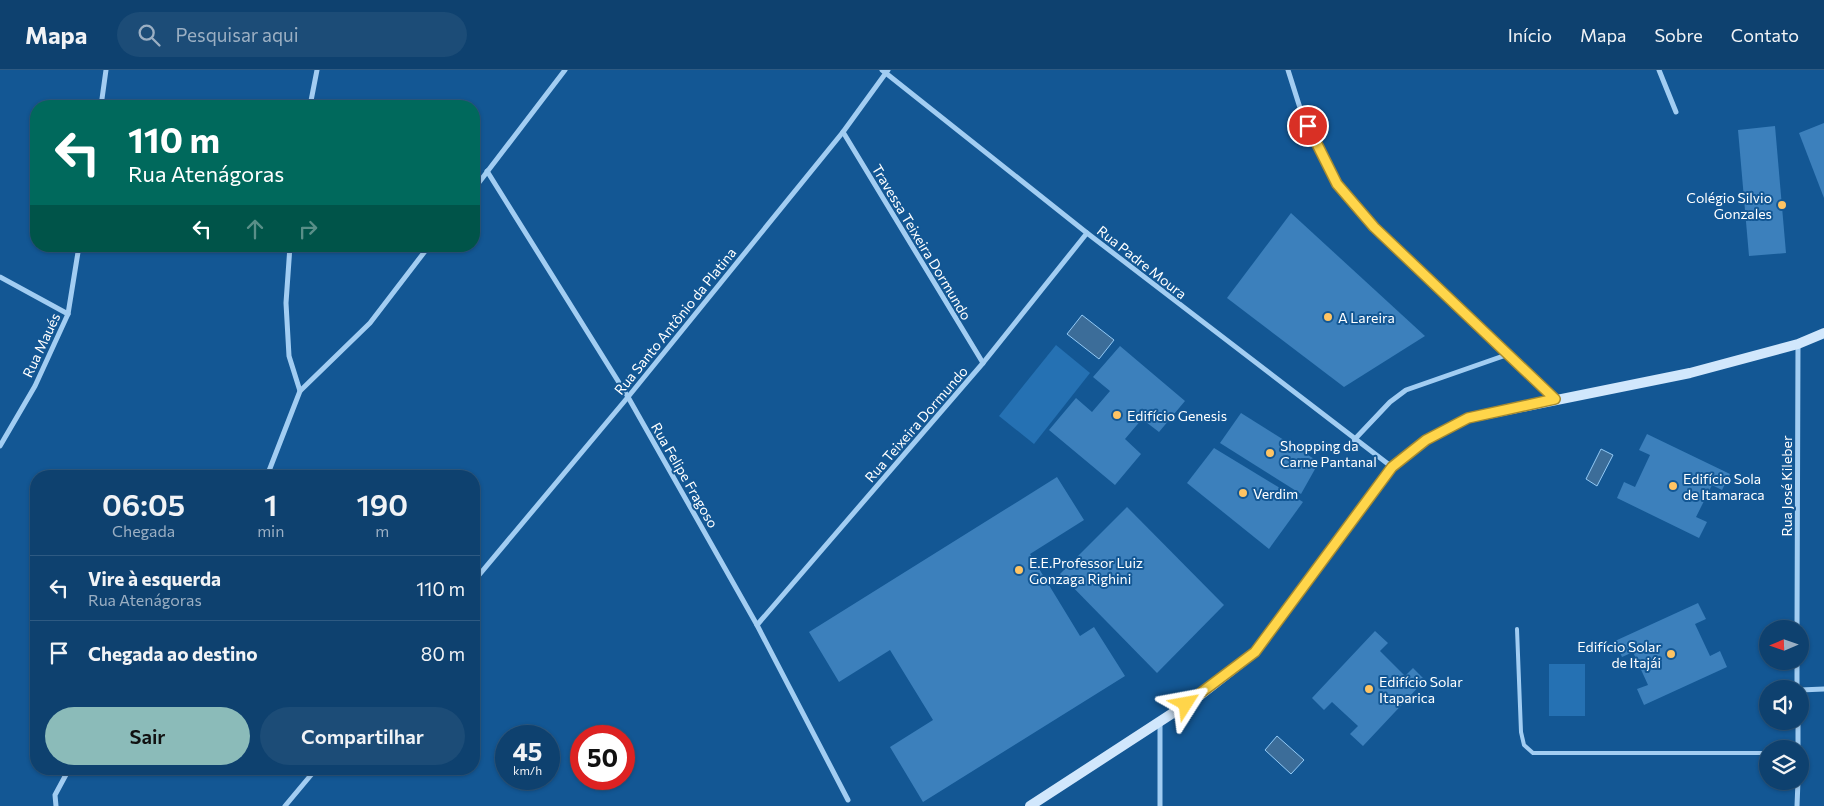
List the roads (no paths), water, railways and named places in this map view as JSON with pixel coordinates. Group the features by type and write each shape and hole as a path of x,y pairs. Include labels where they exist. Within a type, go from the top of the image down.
{"main road":[{"path":"1030,806 1199,696 1255,652 1392,467 1426,440 1468,418 1690,373 1798,344 1824,334"}],"street":[{"path":"102,100 106,70"},
{"path":"311,100 317,70"},
{"path":"480,181 565,70"},
{"path":"1288,70 1301,111 1337,184 1374,227 1555,399"},
{"path":"1659,70 1676,112"},
{"name":"Rua Santo Antônio da Platina","path":"480,574 628,397 843,132 885,71"},
{"name":"Rua Padre Moura","path":"885,71 1087,233 1354,440 1392,467"},
{"name":"Travessa Teixeira Dormundo","path":"843,132 982,363"},
{"name":"Rua Felipe Fragoso","path":"487,172 628,397 757,625 848,800"},
{"name":"Rua Teixeira Dormundo","path":"757,625 982,363 1087,233"},
{"name":"Rua Maués","path":"0,446 35,386 68,314 79,252"},
{"path":"290,252 286,303 288,356 300,391"},
{"path":"269,470 300,391 370,323 425,252"},
{"path":"0,277 68,314"},
{"name":"Rua José Kileber","path":"1798,344 1798,620"},
{"path":"1354,440 1390,402 1406,390 1509,354"},
{"path":"1809,689 1824,689"},
{"path":"1160,720 1160,806"},
{"path":"56,806 55,795 66,775"},
{"path":"285,806 311,775"},
{"path":"1798,790 1799,806"}],"lane":[{"path":"1517,629 1520,732 1524,746 1533,753 1759,754"}],"place":[{"name":"Colégio Silvio Gonzales","path":"1782,205"},
{"name":"A Lareira","path":"1328,317"},
{"name":"Edifício Genesis","path":"1117,415"},
{"name":"Shopping da Carne Pantanal","path":"1270,453"},
{"name":"Edifício Sola de Itamaraca","path":"1673,486"},
{"name":"Verdim","path":"1243,493"},
{"name":"E.E.Professor Luiz Gonzaga Righini","path":"1019,570"},
{"name":"Edifício Solar de Itajái","path":"1671,654"},
{"name":"Edifício Solar Itaparica","path":"1369,689"}]}
